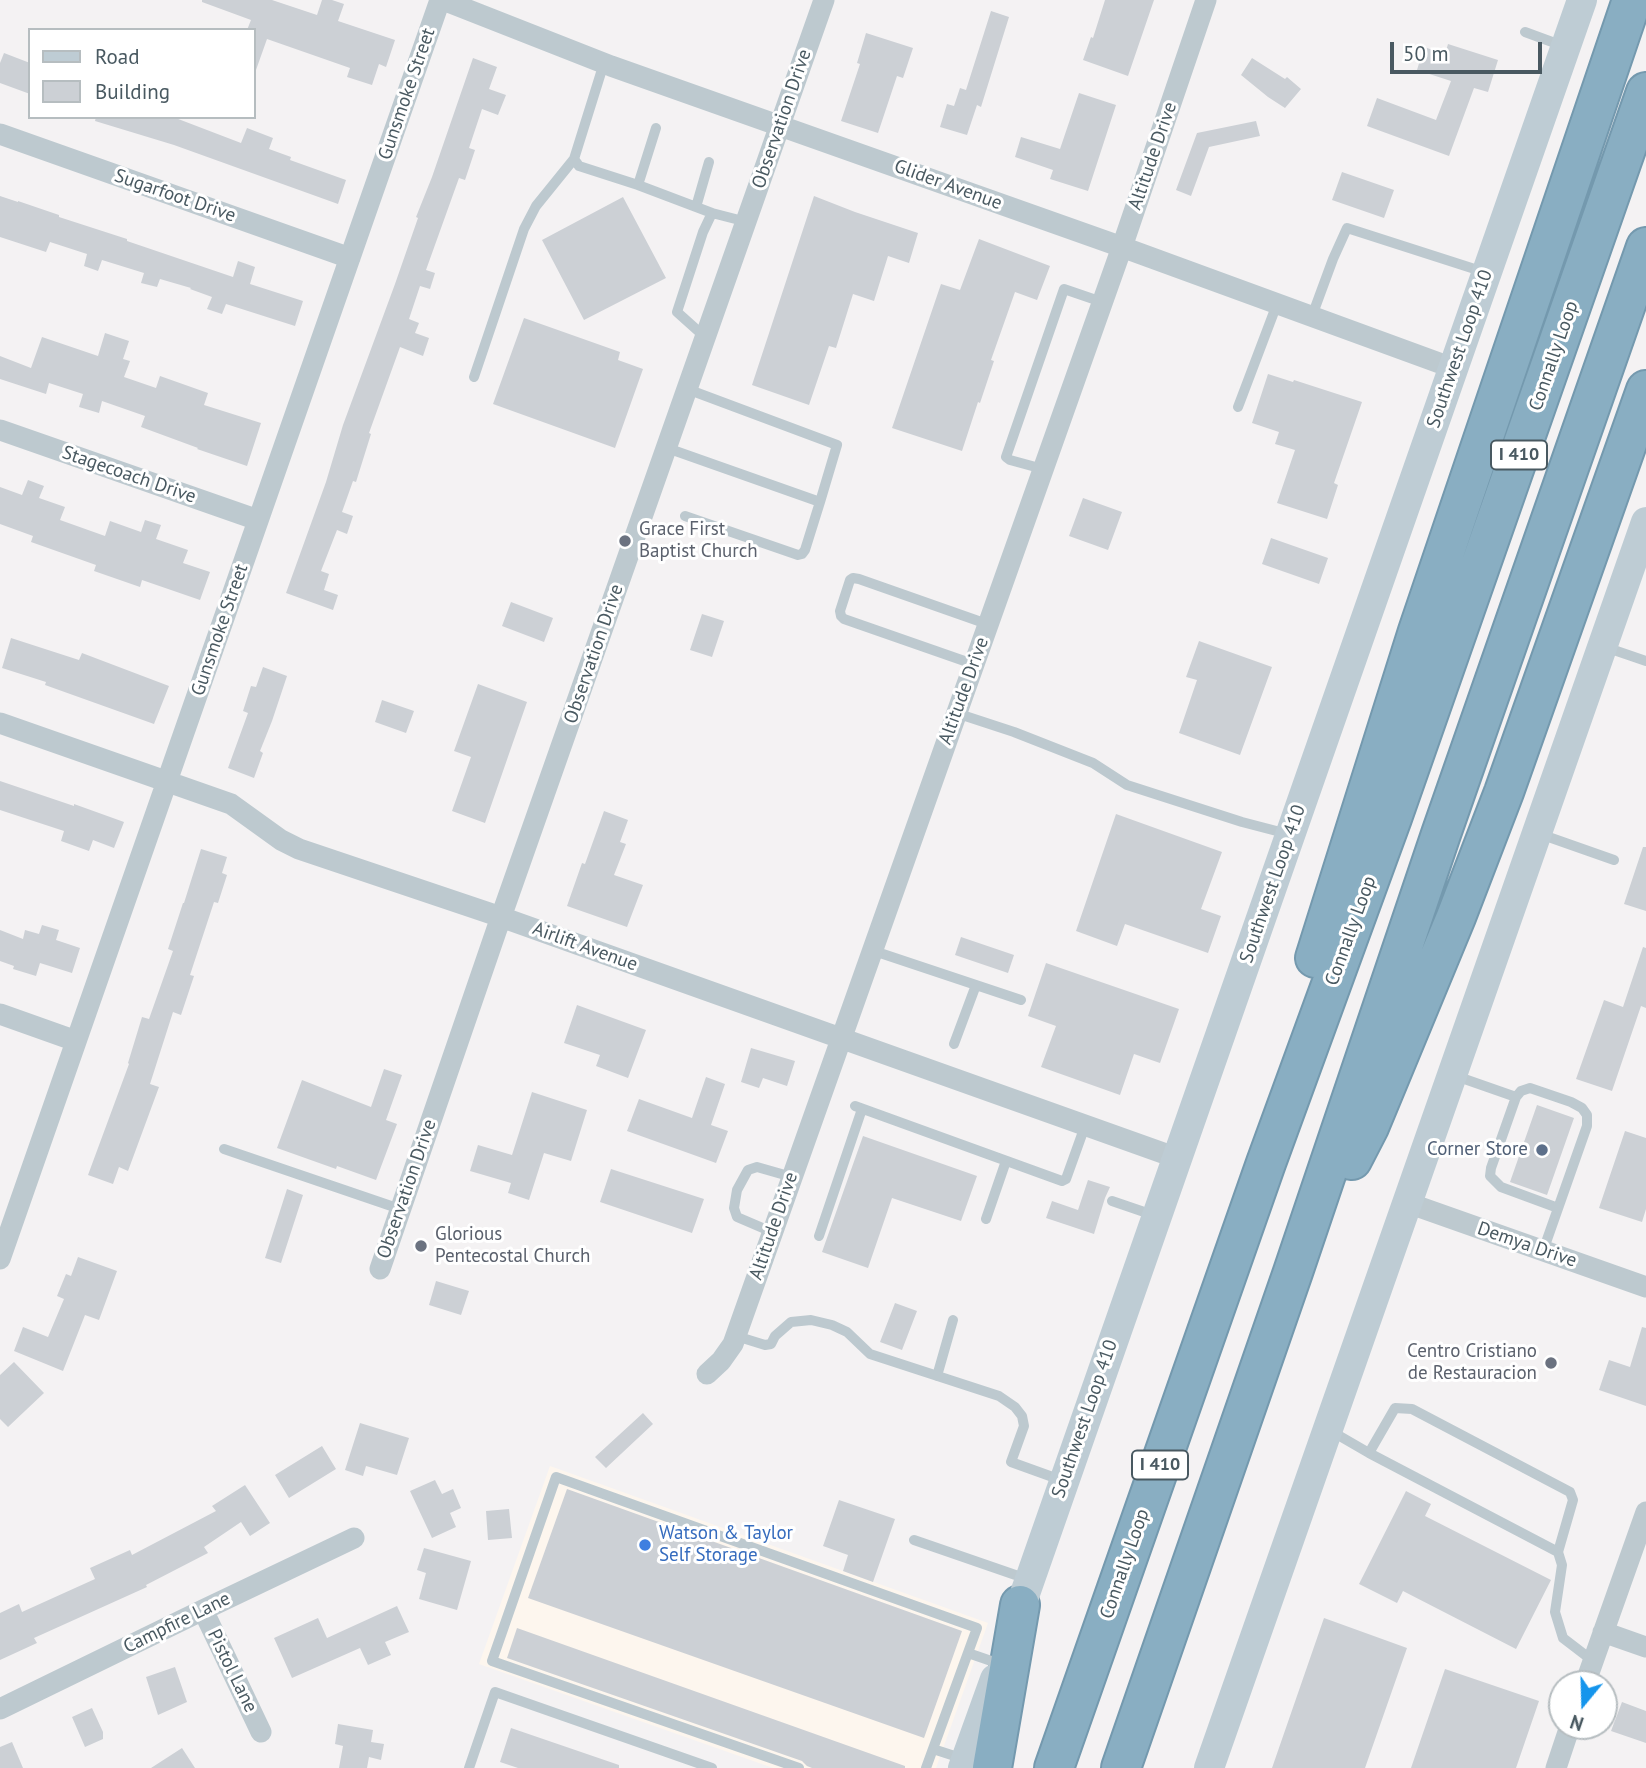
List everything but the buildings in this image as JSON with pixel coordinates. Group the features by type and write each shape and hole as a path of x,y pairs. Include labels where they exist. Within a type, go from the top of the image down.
{"highway":[{"path":"1266,1163 1270,1102 1366,793 1422,617 1632,0"},
{"name":"Connally Loop","path":"1054,1768 1266,1163 1392,818 1646,92"},
{"name":"I 410","path":"1121,1768 1293,1272 1440,834 1646,247"},
{"path":"1293,1272 1369,1127 1455,917 1516,760 1646,390"},
{"path":"974,1765 1025,1592"}],"main road":[{"name":"Southwest Loop 410","path":"974,1765 1000,1664 1582,0"},
{"path":"1209,1768 1646,522"}],"street":[{"name":"Glider Avenue","path":"442,0 604,63 1453,368"},
{"name":"Gunsmoke Street","path":"0,1259 442,0"},
{"name":"Observation Drive","path":"380,1269 824,0"},
{"name":"Altitude Drive","path":"707,1374 722,1361 736,1336 1122,247 1206,0"},
{"name":"Sugarfoot Drive","path":"0,134 350,258"},
{"name":"Stagecoach Drive","path":"0,430 258,520"},
{"name":"Airlift Avenue","path":"0,723 230,804 281,840 299,849 501,917 1177,1158"},
{"path":"0,1014 76,1041"},
{"name":"Demya Drive","path":"1408,1203 1646,1287"},
{"path":"1590,1670 1646,1512"},
{"name":"Campfire Lane","path":"0,1709 354,1538"},
{"name":"Pistol Lane","path":"203,1609 261,1732"},
{"path":"1603,1632 1646,1647"},
{"path":"1556,1768 1565,1740"}],"lane":[{"path":"1525,33 1566,47"},
{"path":"474,377 524,229 536,206 573,159 604,63"},
{"path":"638,185 656,128"},
{"path":"573,159 579,166 712,213 747,222"},
{"path":"696,207 709,162"},
{"path":"706,338 677,312 703,232 712,213"},
{"path":"1312,316 1347,228 1486,273"},
{"path":"1043,469 1006,457 1064,289 1102,302"},
{"path":"1238,407 1277,304"},
{"path":"685,516 798,555 802,554 837,445 687,389"},
{"path":"667,448 820,502"},
{"path":"973,664 845,619 839,611 853,578 987,624"},
{"path":"1602,646 1646,661"},
{"path":"956,713 1093,763 1127,785 1291,835"},
{"path":"1537,833 1614,860"},
{"path":"872,950 1021,1000"},
{"path":"954,1044 976,985"},
{"path":"1452,1075 1516,1097"},
{"path":"1543,1251 1587,1126 1587,1115 1582,1108 1571,1102 1531,1088 1521,1091 1516,1097 1490,1176 1501,1187 1558,1208"},
{"path":"819,1236 859,1107 1062,1181 1066,1179 1085,1126"},
{"path":"224,1149 400,1209"},
{"path":"986,1219 1006,1161"},
{"path":"772,1231 737,1217 734,1208 737,1190 748,1170 757,1167 792,1177"},
{"path":"1112,1201 1156,1216"},
{"path":"736,1336 765,1346 771,1344 775,1336 791,1322 811,1320 847,1332 870,1354 999,1396 1015,1407 1022,1416 1024,1426 1011,1462 1064,1481"},
{"path":"937,1376 953,1320"},
{"path":"1369,1453 1395,1408 1412,1409 1570,1492 1573,1500 1558,1552 1562,1565 1555,1612 1563,1638 1593,1661"},
{"path":"1328,1429 1558,1552"},
{"path":"799,1768 492,1661 556,1477 976,1628 926,1768"},
{"path":"914,1540 1025,1592"},
{"path":"968,1653 1000,1664"},
{"path":"469,1768 495,1692 679,1763 712,1768"},
{"path":"933,1749 974,1765"}],"shaded area":[{"name":"Watson & Taylor Self Storage","path":"550,1466 988,1623 936,1768 773,1768 479,1664"}],"place":[{"name":"Grace First Baptist Church","path":"625,541"},
{"name":"Corner Store","path":"1542,1150"},
{"name":"Glorious Pentecostal Church","path":"421,1246"},
{"name":"Centro Cristiano de Restauracion","path":"1551,1363"},
{"name":"Watson & Taylor Self Storage","path":"645,1545"}]}
